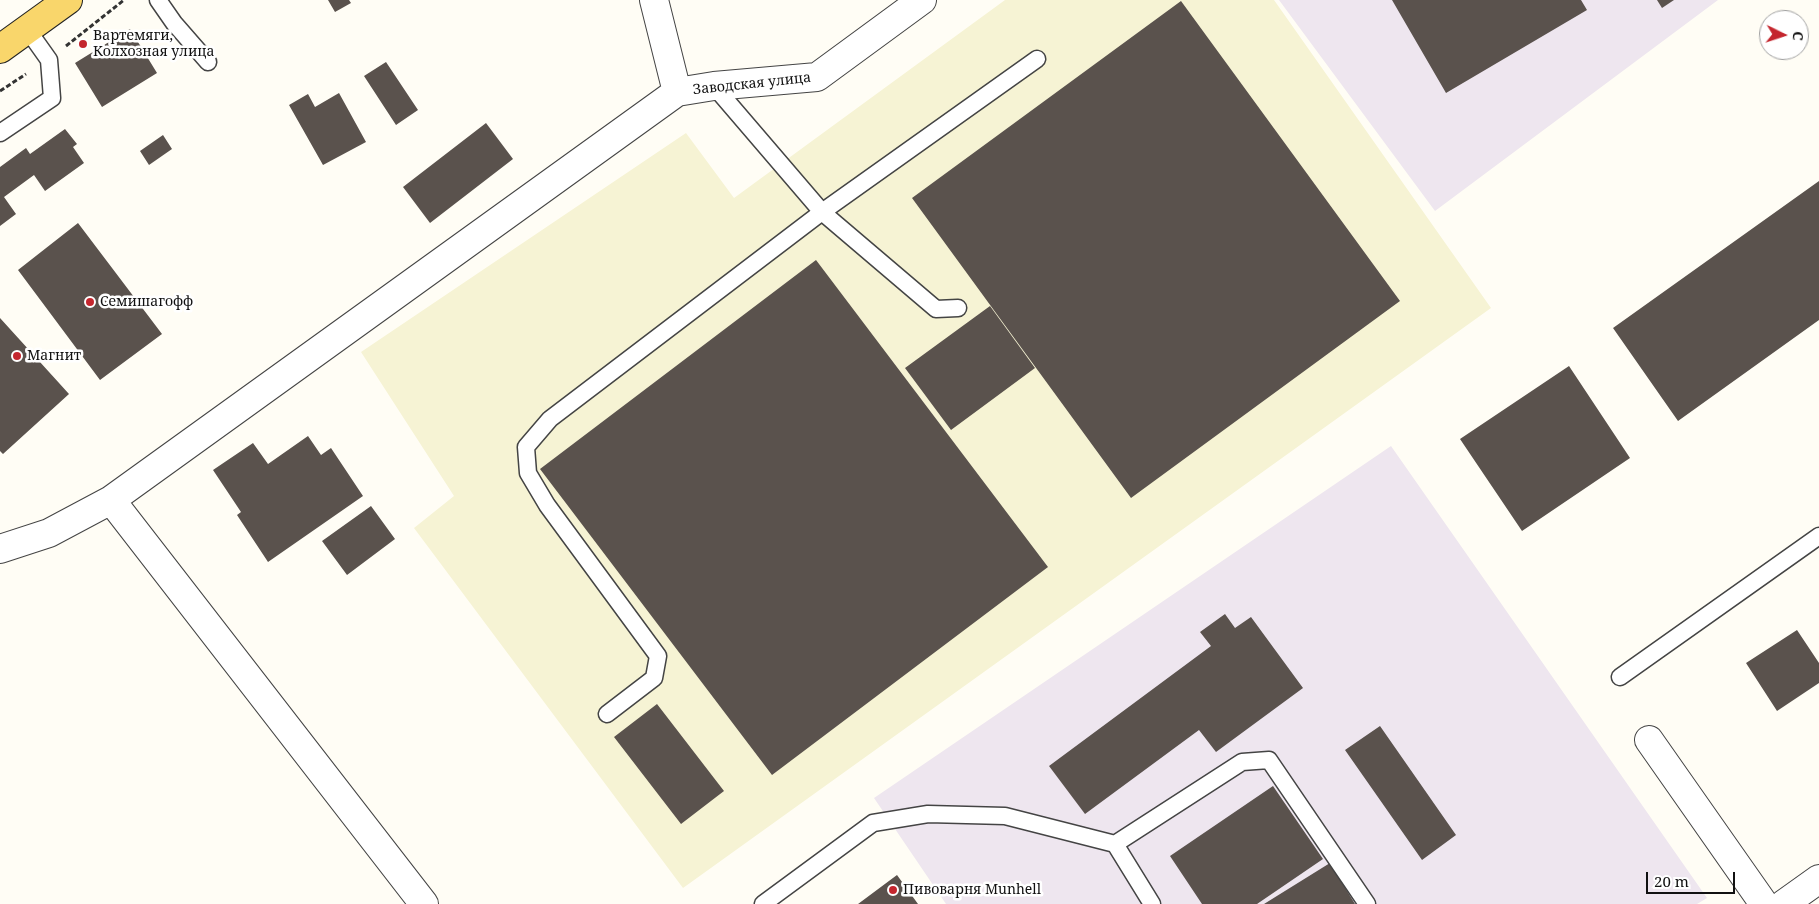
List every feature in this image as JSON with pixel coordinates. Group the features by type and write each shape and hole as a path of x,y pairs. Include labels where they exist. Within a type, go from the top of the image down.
{"main road":[{"path":"0,49 68,0"}],"street":[{"path":"0,549 49,533 111,500 677,92 654,0"},
{"name":"Заводская улица","path":"677,92 714,86 817,77 922,0"},
{"path":"111,500 424,904"},
{"path":"1649,740 1764,904"},
{"path":"1784,904 1819,879"}],"lane":[{"path":"158,0 174,23 208,62"},
{"path":"0,133 52,98 49,60 27,28"},
{"path":"607,714 654,678 658,656 547,505 528,473 526,447 550,419 822,212 1037,59"},
{"path":"714,86 822,212 936,309 958,308"},
{"path":"1620,678 1819,536"},
{"path":"1115,844 1242,762 1269,760 1367,904"},
{"path":"763,904 873,823 928,814 1005,816 1115,844 1152,904"}],"shaded area":[{"path":"1005,0 1274,0 1491,308 683,888 414,528 454,496 361,352 686,133 734,198"},
{"path":"1279,0 1718,0 1435,211"},
{"path":"1391,446 1707,898 1697,904 946,904 874,798"}],"building":[{"path":"328,0 349,0 351,3 335,12"},
{"path":"1392,0 1581,0 1587,10 1446,93"},
{"path":"1657,0 1674,0 1662,8"},
{"path":"1181,1 1400,301 1131,498 912,198"},
{"path":"130,29 157,73 102,107 75,63"},
{"path":"386,62 418,110 396,125 364,76"},
{"path":"339,93 366,142 323,165 289,105 308,94 315,107"},
{"path":"486,123 513,159 430,223 403,187"},
{"path":"65,129 77,144 73,147 84,163 45,191 34,175 4,197 16,214 0,226 0,167 26,148 30,154"},
{"path":"163,135 172,149 149,165 140,151"},
{"path":"1819,181 1819,320 1678,421 1613,328"},
{"name":"Семишагофф","path":"78,223 162,334 100,380 18,270"},
{"path":"816,260 1048,567 772,775 540,469"},
{"path":"990,306 1035,368 951,430 905,368"},
{"name":"Магнит","path":"0,318 69,394 3,454 0,451"},
{"path":"1569,366 1630,458 1522,531 1460,439"},
{"path":"308,436 321,455 331,448 363,496 268,562 237,515 241,512 213,470 253,443 268,464"},
{"path":"371,506 395,539 347,575 322,541"},
{"path":"1225,614 1235,628 1251,617 1303,688 1216,752 1199,730 1085,814 1049,766 1211,646 1200,632"},
{"path":"1797,630 1819,663 1819,683 1777,711 1746,663"},
{"path":"657,704 724,791 681,824 614,737"},
{"path":"1380,726 1456,835 1422,860 1345,750"},
{"path":"1273,786 1323,859 1257,904 1202,904 1170,856"},
{"path":"1330,863 1355,904 1264,904"},
{"name":"Пивоварня Munhell","path":"897,875 918,904 858,904"}],"place":[{"name":"Вартемяги, Колхозная улица","path":"83,44"},
{"name":"Семишагофф","path":"90,302"},
{"name":"Магнит","path":"17,356"},
{"name":"Пивоварня Munhell","path":"893,890"}]}
